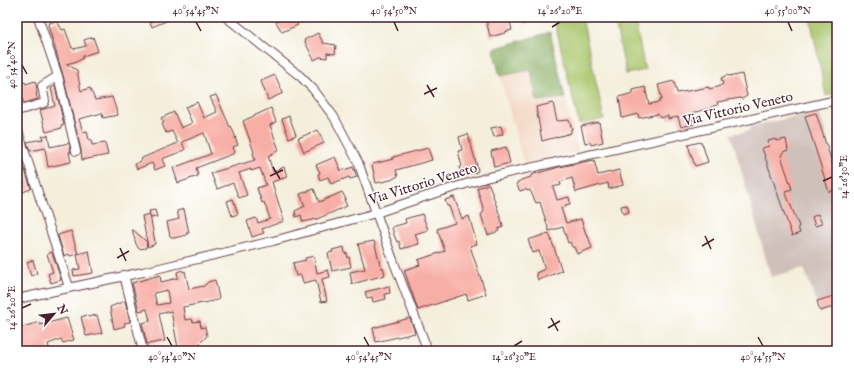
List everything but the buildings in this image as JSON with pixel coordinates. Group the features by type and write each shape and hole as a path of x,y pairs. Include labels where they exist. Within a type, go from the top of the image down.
{"street":[{"path":"38,17 58,76 76,151"},
{"path":"226,17 294,71 313,89 334,117 358,162 428,351"},
{"path":"17,111 44,103 45,101 42,86 58,76"},
{"name":"Via Vittorio Veneto","path":"17,299 274,241 490,177 837,100"},
{"path":"17,128 69,287"},
{"path":"124,276 143,351"}],"shaded area":[{"path":"531,69 537,101 565,98 578,152 524,165 500,76"},
{"path":"819,111 837,172 837,307 820,312 804,268 771,277 731,134 749,131 750,127"}],"green space":[{"path":"614,17 634,17 645,70 626,74"},
{"path":"810,17 837,17 837,93 826,96"},
{"path":"582,18 604,119 579,124 555,23"},
{"path":"550,32 565,98 537,101 531,70 500,76 493,49"}]}
